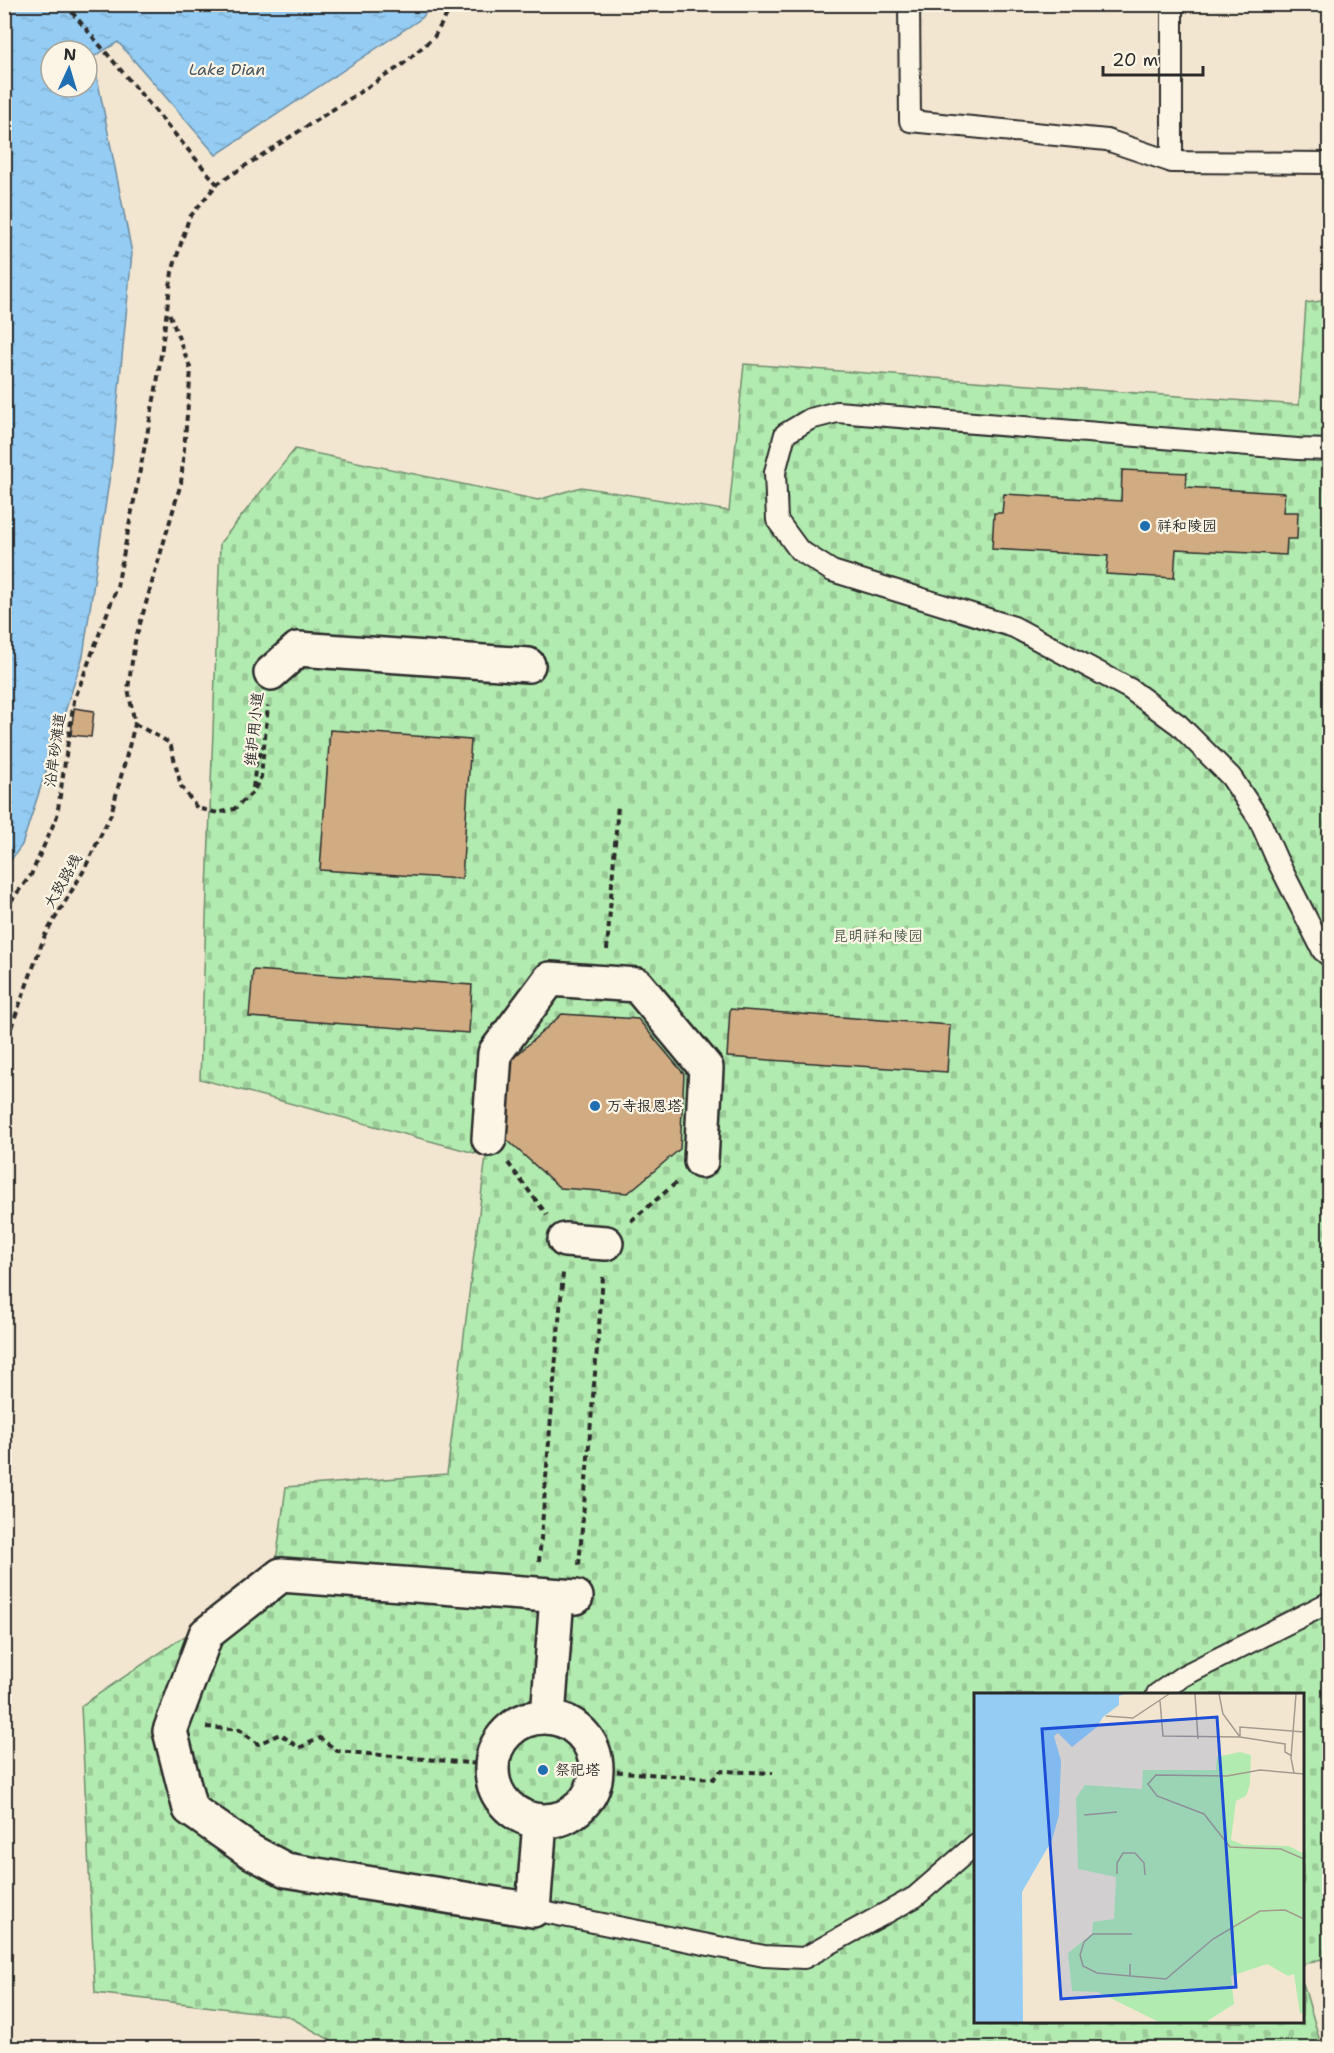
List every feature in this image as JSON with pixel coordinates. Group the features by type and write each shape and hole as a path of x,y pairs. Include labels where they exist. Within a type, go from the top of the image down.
{"street":[{"path":"271,673 298,649 528,665"},
{"path":"489,1139 495,1053 550,979 637,986 706,1068 701,1161"},
{"path":"566,1240 606,1243"},
{"path":"540,1821 533,1910 286,1870 250,1851 190,1809 170,1731 206,1634 281,1575 557,1596 548,1717"},
{"path":"548,1717 564,1721 578,1730 589,1742 595,1757 596,1770 592,1789 584,1803 572,1814 556,1820 540,1821 524,1818 510,1809 499,1797 493,1782 491,1765 495,1750 504,1736 516,1725 531,1719 548,1717"}],"lane":[{"path":"909,4 910,121 1107,140 1172,162 1329,163"},
{"path":"1172,4 1172,162"},
{"path":"1329,450 837,412 810,420 785,434 775,472 777,520 799,550 832,571 1014,627 1130,689 1179,725 1231,777 1259,819 1323,951 1329,957"},
{"path":"1160,1693 1183,1676 1329,1602"},
{"path":"533,1910 764,1956 804,1958 915,1896 974,1845"}],"path":[{"path":"65,4 218,184"},
{"name":"沿岸砂滩道","path":"4,910 31,875 57,816 74,701 117,587 157,384 172,272 189,218 218,184 402,65 434,37 453,4"},
{"path":"135,724 128,689 135,641 181,483 191,370 167,309"},
{"name":"维护用小道","path":"135,724 170,743 182,786 197,808 218,813 234,809 253,792 255,762 264,744 271,673"},
{"name":"大致路线","path":"4,1047 45,935 83,872 111,814 135,724"},
{"path":"604,983 618,804"},
{"path":"489,1139 566,1240 557,1596"},
{"path":"557,1596 606,1243 701,1161"},
{"path":"229,1729 240,1730 258,1743 280,1734 298,1748 320,1738 337,1751 491,1765"},
{"path":"596,1770 713,1779 721,1771 773,1773"}],"green space":[{"name":"昆明祥和陵园","path":"1329,300 1329,1957 1304,1964 1304,1693 974,1693 974,2023 1304,2023 1304,1986 1322,2048 344,2048 288,2016 95,1993 81,1706 274,1576 286,1487 447,1474 486,1156 200,1079 220,543 295,449 538,500 581,487 729,511 744,364 1299,405 1306,303"}],"water":[{"name":"Lake Dian","path":"5,4 432,5 422,18 216,155 118,42 99,53 99,39 39,39 39,99 99,99 99,87 132,253 112,461 83,656 22,845 5,868"}],"building":[{"name":"祥和陵园","path":"1122,470 1187,473 1186,487 1285,493 1283,512 1298,512 1297,539 1287,539 1286,555 1176,549 1174,578 1106,574 1108,556 992,549 994,513 1002,513 1004,494 1121,501"},
{"path":"74,708 94,711 91,737 71,735"},
{"path":"330,730 471,740 462,879 320,870"},
{"path":"253,970 472,985 469,1033 249,1017"},
{"path":"730,1009 950,1025 947,1072 727,1057"},
{"name":"万寺报恩塔","path":"562,1014 638,1019 684,1074 680,1149 628,1193 560,1188 505,1138 510,1061"}],"place":[{"name":"祥和陵园","path":"1145,526"},
{"name":"万寺报恩塔","path":"595,1106"},
{"name":"祭祀塔","path":"543,1770"}]}
